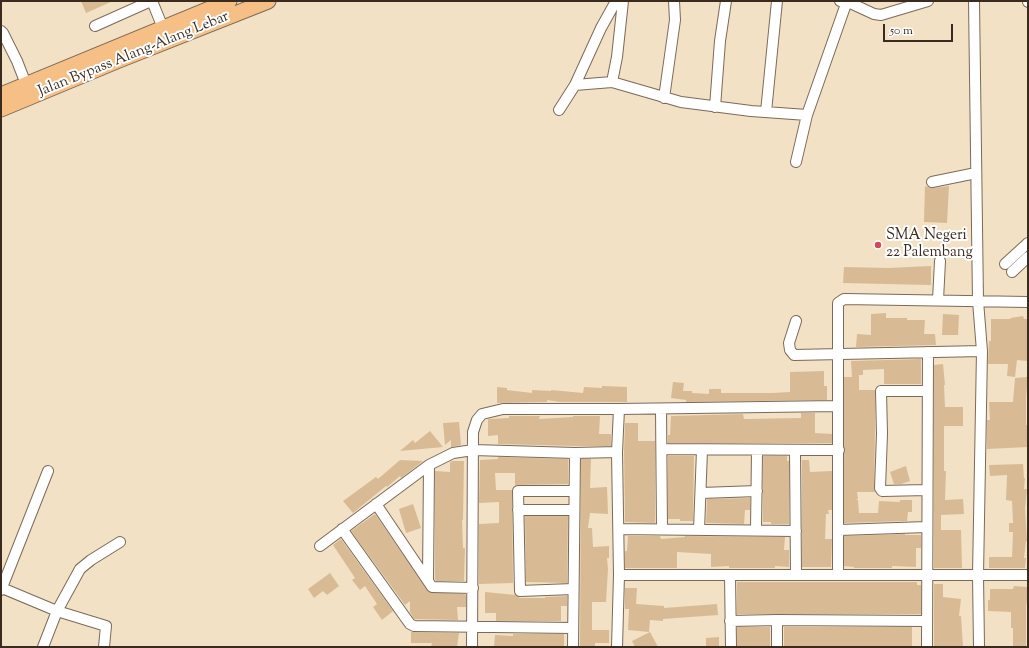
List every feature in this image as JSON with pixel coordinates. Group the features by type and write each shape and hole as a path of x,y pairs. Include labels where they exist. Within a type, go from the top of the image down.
{"highway":[{"name":"Jalan Bypass Alang-Alang Lebar","path":"3,91 26,84 229,1"},
{"name":"Jalan Bypass Alang-Alang Lebar","path":"1,109 268,1"}],"street":[{"path":"95,26 152,1 163,28"},
{"path":"559,110 575,85 601,28 616,1"},
{"path":"612,82 617,57 623,1"},
{"path":"664,98 675,20 674,1"},
{"path":"715,107 720,41 726,1"},
{"path":"766,112 777,1"},
{"path":"840,1 848,1 874,14 881,15 928,1"},
{"path":"796,162 807,115 848,1"},
{"path":"974,1 978,301 982,351 978,575 979,647"},
{"path":"1,31 17,61 26,84"},
{"path":"575,85 612,82 681,102 715,107 807,115"},
{"path":"932,182 976,173"},
{"path":"1005,264 1028,243"},
{"path":"1012,272 1028,257"},
{"path":"938,300 940,261"},
{"path":"838,575 838,303 844,299 1028,302"},
{"path":"796,321 789,343 792,354 982,351"},
{"path":"927,647 928,352"},
{"path":"927,390 881,391 882,434 880,488 882,491 927,490"},
{"path":"472,647 473,432 476,420 482,414 503,409 661,409 838,406"},
{"path":"617,647 619,529 617,452 619,409"},
{"path":"661,409 662,529"},
{"path":"320,546 429,464 453,453 473,450 575,453 617,452"},
{"path":"662,450 839,450"},
{"path":"699,530 702,450"},
{"path":"756,530 757,451"},
{"path":"795,451 796,575"},
{"path":"573,647 575,453"},
{"path":"428,581 429,464"},
{"path":"48,471 1,589 57,611 106,626 104,647"},
{"path":"573,589 520,591 518,491 574,491"},
{"path":"701,493 757,491"},
{"path":"376,504 432,587 473,588"},
{"path":"518,510 574,510"},
{"path":"839,530 927,527"},
{"path":"342,529 410,624 414,626 573,628"},
{"path":"619,529 796,531"},
{"path":"43,647 57,611 80,569 91,560 120,542"},
{"path":"619,575 1028,576"},
{"path":"730,575 731,647"},
{"path":"777,620 777,647"},
{"path":"730,621 928,621"}],"building":[{"path":"81,1 113,1 86,13"},
{"path":"925,186 933,188 949,186 947,223 924,222"},
{"path":"931,266 931,285 843,283 844,267 888,268"},
{"path":"886,313 886,318 925,320 924,334 935,334 936,345 856,347 857,334 871,335 871,314"},
{"path":"943,314 959,315 958,335 942,335"},
{"path":"1023,316 1024,319 1028,319 1027,361 1017,360 1015,377 1007,376 1008,364 988,364 989,341 991,341 991,319 1011,319 1010,318"},
{"path":"921,359 921,384 884,384 884,369 863,370 863,375 859,375 859,390 875,390 875,492 857,492 858,499 855,500 858,500 859,513 878,513 879,501 900,502 900,500 912,500 912,512 908,512 907,521 844,523 844,377 852,377 851,361"},
{"path":"943,364 945,407 963,407 963,426 944,426 944,471 946,471 945,500 963,499 964,514 941,515 941,530 961,530 962,568 934,568 934,365"},
{"path":"824,371 824,386 827,386 827,400 686,402 686,400 671,398 673,382 684,383 683,391 692,391 692,393 709,394 709,389 721,389 721,393 790,392 790,372"},
{"path":"1027,377 1026,425 1028,425 1028,447 987,449 987,420 990,420 989,402 1013,402 1015,378"},
{"path":"602,386 627,387 627,402 560,402 547,400 547,402 497,403 497,387 507,388 507,390 532,393 532,390 551,390 583,393 584,387 602,388"},
{"path":"801,413 815,413 815,433 832,434 832,443 668,443 671,416 743,414 744,419 801,418"},
{"path":"509,416 540,416 539,419 573,416 600,416 599,434 611,434 611,446 498,444 498,435 488,436 488,419 509,418"},
{"path":"459,422 461,445 451,447 451,440 445,445 443,423"},
{"path":"625,423 638,423 638,441 655,441 655,523 625,522"},
{"path":"430,431 443,447 400,451 413,440 415,443"},
{"path":"668,456 694,456 693,521 668,519"},
{"path":"763,456 787,456 787,461 789,461 789,524 771,524 771,522 763,522"},
{"path":"498,457 568,459 568,484 515,485 515,473 495,473 496,490 512,490 513,583 479,584 479,524 499,523 499,502 479,503 480,460 498,459"},
{"path":"581,459 591,459 590,488 607,487 608,514 590,513 588,528 592,528 593,547 609,546 609,558 607,558 608,569 606,602 592,602 592,630 609,630 609,643 595,643 595,646 580,646"},
{"path":"400,460 423,461 401,478 400,476 387,487 386,486 353,513 343,501 376,477 378,479"},
{"path":"802,460 809,460 810,472 832,471 832,510 828,510 829,514 826,514 825,539 832,539 831,567 802,567"},
{"path":"464,461 462,520 463,548 465,548 464,581 436,581 435,471 450,472 450,462"},
{"path":"1023,464 1025,478 1024,489 1027,489 1025,509 1027,541 1024,558 1026,558 1025,568 989,568 989,557 1012,557 1013,532 1009,532 1009,523 1013,523 1012,501 1006,500 1007,475 990,476 989,465"},
{"path":"906,466 910,481 901,484 894,484 890,472"},
{"path":"750,498 750,510 745,510 744,524 706,523 707,499"},
{"path":"413,504 421,528 406,533 399,509"},
{"path":"375,514 429,592 466,595 466,607 457,607 458,620 414,619 410,612 410,601 405,605 351,531"},
{"path":"525,516 568,516 567,583 526,582"},
{"path":"905,534 921,535 921,548 916,548 916,567 892,566 892,568 854,568 844,566 844,536"},
{"path":"628,536 660,536 661,539 685,536 785,537 784,550 789,550 789,567 711,567 711,554 677,552 677,568 625,568 625,551 627,551"},
{"path":"341,539 393,611 382,620 373,607 377,604 365,586 360,590 352,580 355,578 333,545"},
{"path":"330,573 339,586 327,595 323,591 314,598 308,589"},
{"path":"737,582 917,582 917,585 921,585 921,614 737,614"},
{"path":"934,584 943,584 943,597 961,599 959,616 961,616 963,647 934,647"},
{"path":"1014,586 1028,587 1026,608 1026,647 1013,647 1011,612 988,611 990,589 1013,589"},
{"path":"625,588 637,588 636,604 664,606 664,608 717,604 718,615 663,619 663,621 650,620 649,632 628,630 629,609 625,609"},
{"path":"485,592 515,595 520,598 567,596 567,606 561,606 561,621 496,621 496,613 485,613"},
{"path":"737,627 770,627 770,647 737,647"},
{"path":"784,627 912,627 912,647 784,647"},
{"path":"411,632 459,633 457,647 431,647 432,643 411,643"},
{"path":"650,632 658,647 635,647 632,641"},
{"path":"513,634 564,634 564,647 494,647 495,635 513,636"},
{"path":"719,637 719,647 706,647 706,638"}],"place":[{"name":"SMA Negeri 22 Palembang","path":"878,245"}]}
